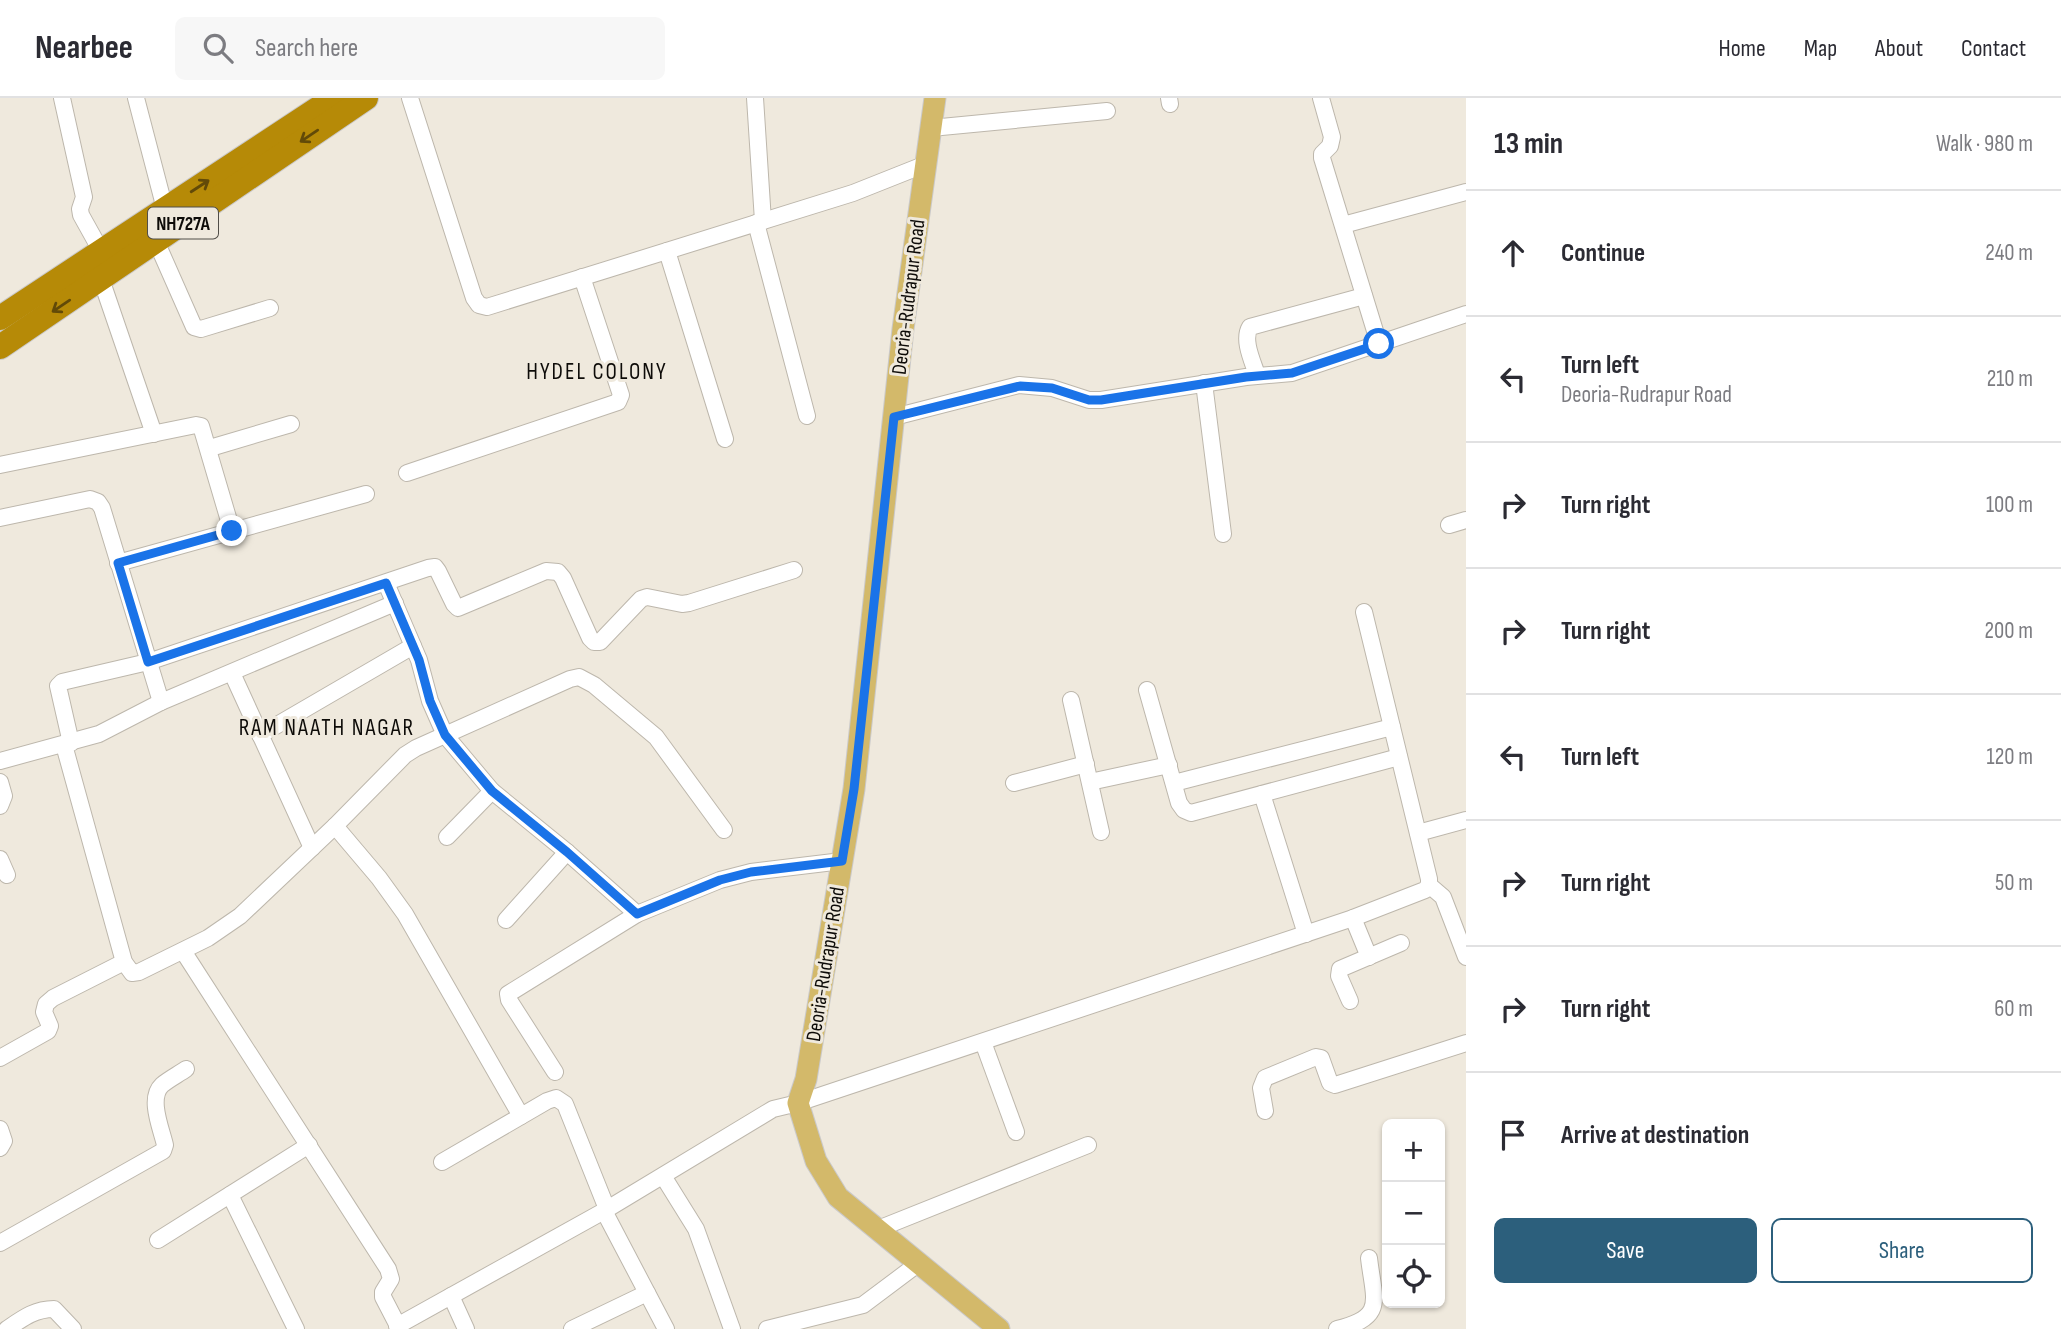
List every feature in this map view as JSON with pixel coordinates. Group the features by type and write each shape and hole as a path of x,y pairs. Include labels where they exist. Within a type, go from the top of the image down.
{"highway":[{"name":"NH727A","path":"0,347 366,98"},
{"name":"NH727A","path":"0,318 319,103"}],"main road":[{"name":"Deoria-Rudrapur Road","path":"798,1103 806,1079 854,789 903,329 935,98"},
{"path":"798,1103 816,1161 838,1197 999,1329"}],"street":[{"path":"62,98 84,197 81,215 102,251"},
{"path":"136,98 165,209"},
{"path":"410,98 474,298 479,305 487,307 853,193 926,164"},
{"path":"755,98 760,222 807,416"},
{"path":"1321,98 1332,137 1330,146 1322,154 1379,344"},
{"path":"931,128 1107,111"},
{"path":"1343,225 1466,192"},
{"path":"156,241 194,327 201,329 270,308"},
{"path":"667,251 725,439"},
{"path":"407,473 618,401 621,395 582,277"},
{"path":"101,279 154,434"},
{"path":"1257,375 1247,339 1246,332 1250,327 1364,296"},
{"path":"894,417 1020,386 1052,388 1089,400 1257,375 1292,373 1466,314"},
{"path":"1204,383 1223,534"},
{"path":"210,449 291,424"},
{"path":"0,465 201,426 210,449 232,531"},
{"path":"118,563 366,494"},
{"path":"0,518 90,499 98,502 161,702"},
{"path":"1448,525 1466,520"},
{"path":"724,830 656,737 594,685 579,677 405,755 335,826 227,927 183,951 132,973 124,962 67,744 58,686 62,682 148,662 435,567 457,608 546,571 558,572 594,642 600,642 641,599 647,597 682,604 794,570"},
{"path":"386,583 413,646 430,701 445,735 492,791 637,914"},
{"path":"0,761 99,734 161,702 395,603"},
{"path":"1364,612 1429,885 1443,897 1466,957"},
{"path":"260,735 413,646"},
{"path":"232,673 312,848"},
{"path":"1147,690 1174,783 1184,810 1191,813 1399,757"},
{"path":"1071,700 1101,832"},
{"path":"1174,783 1392,727"},
{"path":"1014,783 1086,764"},
{"path":"1090,782 1169,765"},
{"path":"0,782 4,796 0,806"},
{"path":"447,837 492,791"},
{"path":"1262,794 1306,934"},
{"path":"1418,833 1466,820"},
{"path":"335,826 405,914 521,1116"},
{"path":"506,920 567,852"},
{"path":"0,859 7,875"},
{"path":"555,1072 507,998 508,994 637,914 720,880 751,872 842,861"},
{"path":"183,951 388,1269 391,1279 383,1297 398,1328 606,1210 773,1109 798,1103 1353,918 1419,894 1429,885"},
{"path":"1353,918 1369,957"},
{"path":"1350,1001 1338,972 1401,943"},
{"path":"0,1058 48,1031 50,1026 44,1012 46,1004 124,962"},
{"path":"982,1042 1016,1132"},
{"path":"1265,1111 1261,1088 1265,1078 1316,1057 1321,1058 1330,1083 1335,1085 1466,1043"},
{"path":"0,1243 163,1151 166,1145 155,1103 157,1092 162,1085 186,1069"},
{"path":"442,1162 547,1101 561,1099 606,1210 666,1329"},
{"path":"0,1129 4,1141 0,1148"},
{"path":"158,1240 309,1145"},
{"path":"878,1230 1088,1145"},
{"path":"663,1176 696,1229 732,1329"},
{"path":"230,1195 296,1329"},
{"path":"1336,1329 1359,1324 1372,1311 1374,1298 1368,1258"},
{"path":"767,1329 863,1305 919,1264"},
{"path":"572,1329 647,1293"},
{"path":"451,1296 466,1329"},
{"path":"7,1329 30,1313 54,1309 73,1329"}],"district":[{"name":"HYDEL COLONY","path":"597,371"},
{"name":"RAM NAATH NAGAR","path":"327,727"}],"route":[{"path":"232,531 118,563 148,662 386,583 419,660 430,701 445,735 492,791 637,914 720,880 751,872 842,861 854,789 894,417 1020,386 1052,388 1089,400 1101,400 1246,377 1292,373 1379,344"}]}
